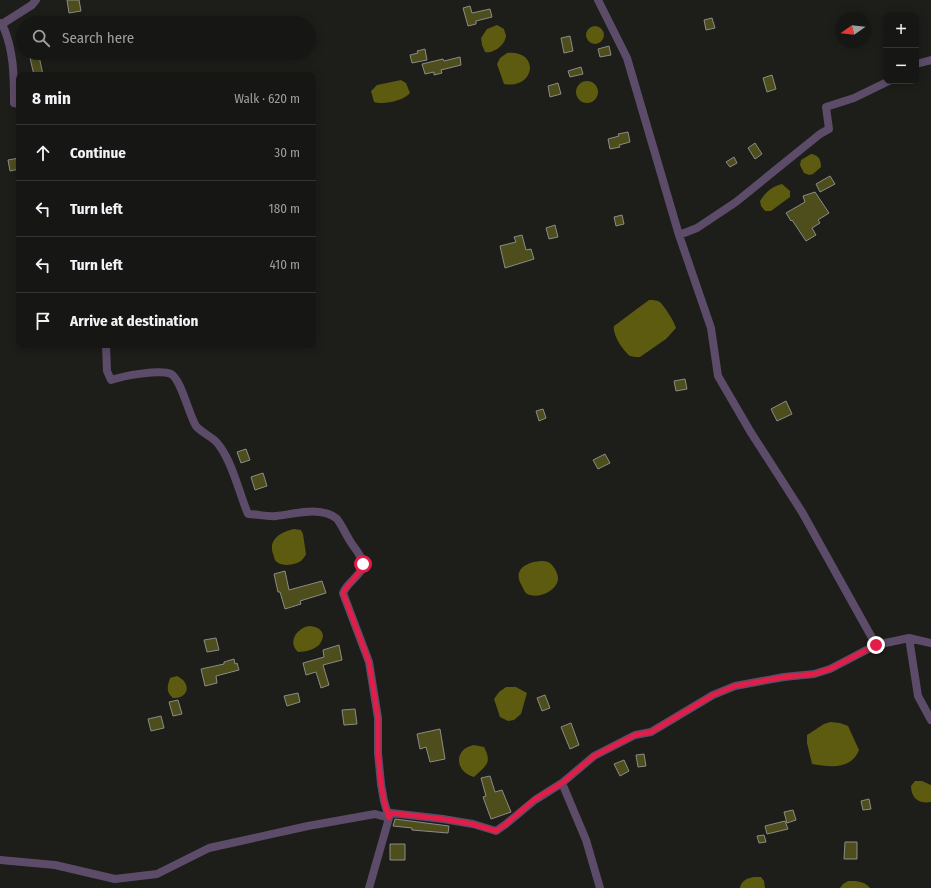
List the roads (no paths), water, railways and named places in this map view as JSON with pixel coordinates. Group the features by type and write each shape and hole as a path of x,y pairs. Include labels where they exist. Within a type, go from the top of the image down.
{"street":[{"path":"16,103 14,103 13,60 8,35 1,24 32,5 36,0"},
{"path":"598,0 627,58 678,235 711,328 718,376 750,431 802,512 876,645"},
{"path":"919,63 931,60"},
{"path":"678,235 697,228 736,202 820,134 830,129 826,107 854,98 883,84"},
{"path":"106,348 107,372 110,380 125,376 149,374 162,371 172,374 178,381 197,427 215,440 222,450 248,514 275,516 299,511 325,514 337,519 346,536 358,553 363,564 362,569 346,586 343,593 369,662 378,718 378,753 381,784 389,818"},
{"path":"909,638 918,696 931,720"},
{"path":"369,888 391,813 443,819 472,824 496,831 534,800 562,783 594,756 635,735 651,732 713,695 735,686 784,677 814,674 830,669 876,645 909,638 931,643"},
{"path":"562,783 586,840 600,888"},
{"path":"0,860 55,865 115,879 157,874 209,848 244,840 375,814 389,818"}]}
